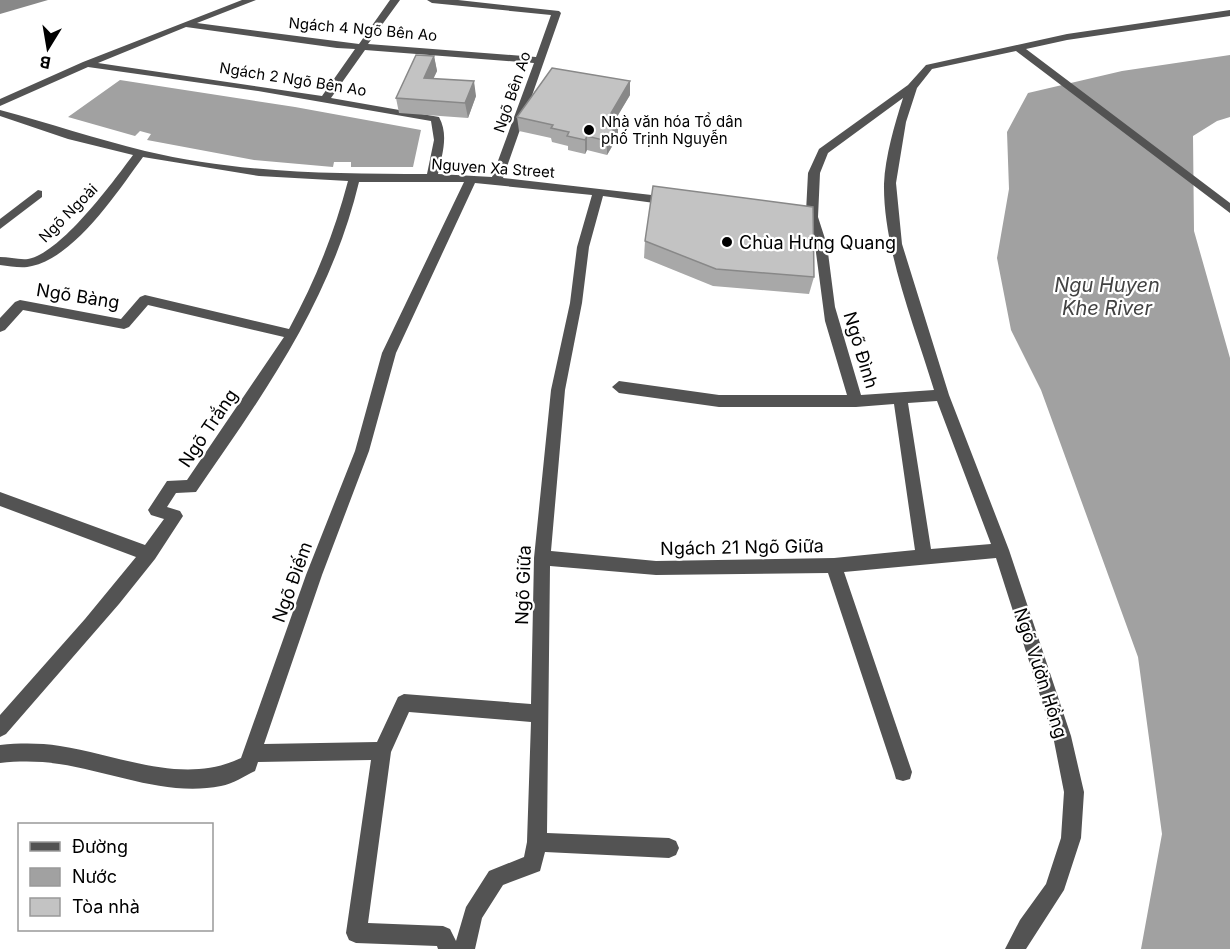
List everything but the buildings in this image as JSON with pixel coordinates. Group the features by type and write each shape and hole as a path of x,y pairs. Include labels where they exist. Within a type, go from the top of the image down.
{"street":[{"path":"0,103 86,64 251,0"},
{"path":"325,99 395,0"},
{"name":"Ngõ Bên Ao","path":"432,0 556,13 496,182"},
{"path":"789,214 812,217 814,173 822,151 912,87 929,67 1067,37 1230,13"},
{"name":"Ngách 4 Ngõ Bên Ao","path":"185,24 337,45 539,60"},
{"path":"1017,47 1230,210"},
{"name":"Ngách 2 Ngõ Bên Ao","path":"86,64 325,99 435,119 439,125 438,147 432,178"},
{"name":"Ngõ Vườn Hồng","path":"912,87 893,159 891,193 896,244 942,395 1001,550 1062,736 1074,792 1071,838 1054,891 1027,927 1015,949"},
{"name":"Nguyen Xa Street","path":"0,113 57,133 140,153 244,171 354,178 471,179 682,202"},
{"name":"Ngõ Ngoài","path":"0,261 32,263 51,254 102,203 140,153"},
{"name":"Ngõ Trắng","path":"0,728 79,641 149,554 175,516 156,510 172,486 191,487 283,352 334,252 347,214 354,178"},
{"name":"Ngõ Điếm","path":"0,754 32,753 57,756 195,781 239,771 248,764 314,575 362,451 389,353 471,179"},
{"name":"Ngõ Giữa","path":"465,949 473,914 496,878 533,864 537,842 542,558 558,390 576,303 584,247 598,193"},
{"path":"0,225 38,194"},
{"name":"Ngõ Đình","path":"812,217 820,232 830,314 856,401 900,398 924,557"},
{"name":"Ngõ Bàng","path":"0,327 20,305 124,324 145,300 291,334"},
{"path":"619,387 719,401 856,401"},
{"path":"900,398 942,395"},
{"path":"0,499 149,554"},
{"path":"834,565 1001,550"},
{"name":"Ngách 21 Ngõ Giữa","path":"542,558 656,568 834,565 903,772"},
{"path":"449,949 443,936 356,933 382,751 404,703 540,714"},
{"path":"253,753 382,751"},
{"path":"537,842 669,848"}],"water":[{"name":"Ngu Huyen Khe River","path":"1230,55 1230,117 1217,121 1193,136 1194,231 1230,358 1230,949 1141,949 1162,834 1138,657 1041,390 1011,330 997,258 1009,189 1007,132 1028,93 1122,71"},
{"path":"120,80 295,107 421,130 413,167 351,167 351,162 334,162 333,167 254,160 147,140 151,134 140,131 135,136 68,117"}],"place":[{"name":"Nhà văn hóa Tổ dân phố Trịnh Nguyễn","path":"589,130"},
{"name":"Chùa Hưng Quang","path":"727,242"}]}
